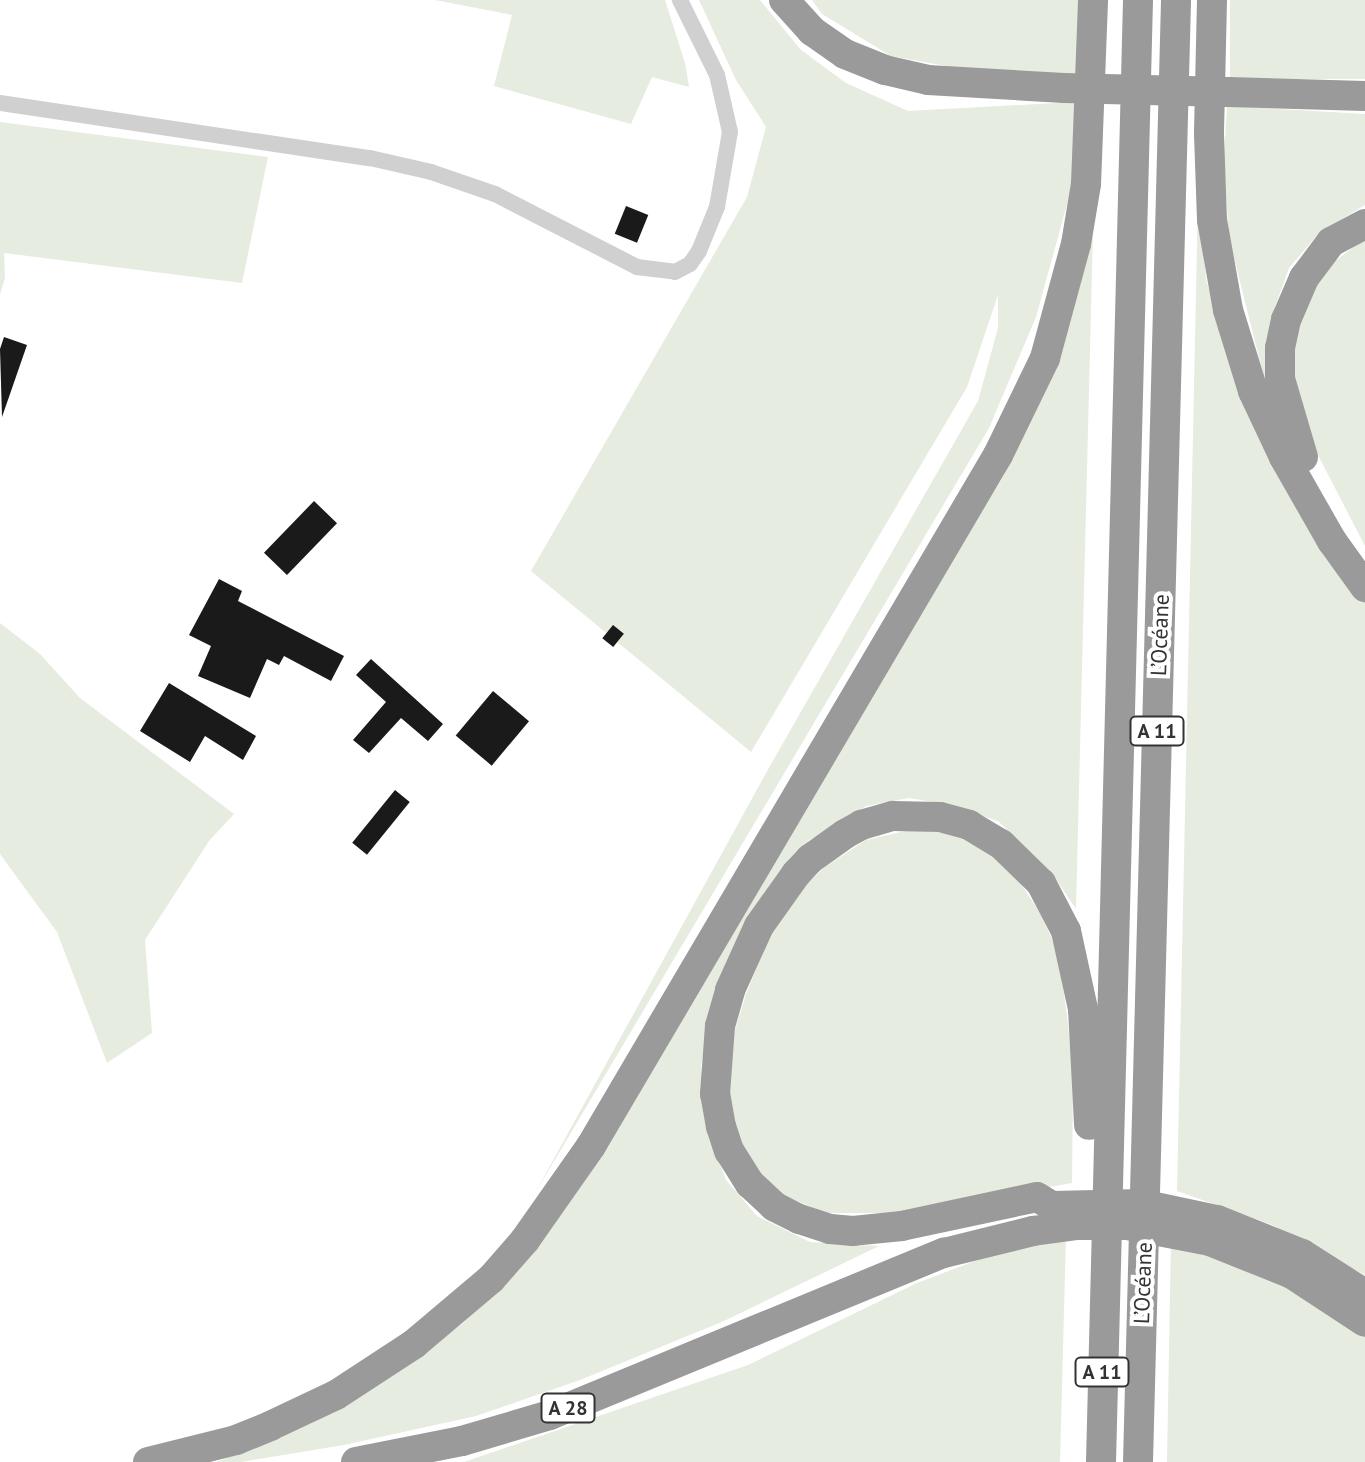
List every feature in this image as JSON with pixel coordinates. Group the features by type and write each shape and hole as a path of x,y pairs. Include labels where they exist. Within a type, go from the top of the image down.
{"highway":[{"path":"784,0 812,31 834,46 885,70 928,80 1064,88 1365,96"},
{"path":"148,1462 236,1440 270,1426 336,1395 414,1344 491,1279 525,1240 591,1146 998,455 1045,358 1076,244 1086,184 1093,0"},
{"name":"L’Océane","path":"1101,1462 1103,1282 1138,0"},
{"name":"L’Océane","path":"1138,1462 1176,0"},
{"path":"1212,0 1209,134 1212,220 1228,310 1253,391 1284,457 1332,541 1359,579"},
{"path":"1359,579 1354,555 1298,445 1280,379 1280,348 1286,320 1304,278 1331,242 1365,224"},
{"path":"1103,1282 1088,1181 1090,1111 1083,1009 1071,949 1049,896 1017,858 969,825 940,817 907,815 861,825 819,852 796,874 759,926 738,969 720,1026 715,1094 729,1151 759,1195 782,1211 830,1229 853,1231 1038,1211 1076,1225 1127,1225 1213,1230 1302,1254 1365,1294"},
{"name":"A 28","path":"356,1462 462,1441 550,1415 771,1326 1038,1211"},
{"path":"1213,1230 1292,1274 1365,1322"}],"street":[{"path":"0,103 370,158 431,172 495,194 637,267 675,272 690,264 699,251 717,207 730,132 717,75 680,0"}],"shaded area":[{"path":"435,0 665,0 685,63 689,87 652,77 631,124 494,86 512,15"},
{"path":"699,0 760,0 801,50 846,83 908,111 1075,102 1074,179 1036,317 989,428 534,1195 766,773 978,401 998,328 998,295 967,387 751,752 531,571 747,197 766,127 736,80"},
{"path":"812,0 1083,0 1081,75 963,69 891,56 822,14"},
{"path":"1230,0 1365,0 1365,79 1230,79"},
{"path":"1227,106 1365,114 1365,205 1320,232 1289,268 1275,307 1270,359 1271,405 1229,238 1224,158"},
{"path":"0,122 268,157 242,283 4,253 5,278 0,294"},
{"path":"1094,190 1076,909 1051,872 998,821 950,805 909,798 866,806 808,841 778,876 715,994 701,1065 704,1118 726,1180 757,1216 810,1242 879,1246 724,1321 580,1380 476,1416 344,1445 241,1462 217,1462 294,1430 376,1386 462,1324 516,1269 1003,477 1049,377 1080,287"},
{"path":"1198,198 1206,279 1231,366 1365,599 1365,1275 1270,1224 1177,1191"},
{"path":"1365,238 1365,546 1305,430 1292,363 1296,327 1308,294 1329,266"},
{"path":"0,623 40,654 80,698 234,814 209,841 145,940 152,1033 107,1063 57,932 0,854"},
{"path":"914,829 957,835 990,851 1014,873 1040,913 1058,952 1073,1073 1072,1183 904,1213 825,1213 772,1190 740,1146 729,1105 729,1050 746,994 767,943 794,895 825,867 866,840"},
{"path":"1066,1235 1060,1462 464,1462 748,1365 917,1283 1033,1239"},
{"path":"1171,1240 1233,1257 1365,1333 1365,1462 1167,1462"}],"building":[{"path":"626,206 648,215 637,243 615,234"},
{"path":"4,337 27,345 2,417 0,349"},
{"path":"314,501 337,523 287,575 264,553"},
{"path":"219,579 242,591 238,601 344,656 331,681 284,656 279,665 267,659 250,698 198,676 211,646 189,635"},
{"path":"613,625 624,634 613,647 602,638"},
{"path":"371,659 443,724 428,741 401,718 369,753 353,740 386,702 356,675"},
{"path":"169,683 256,736 243,760 205,736 190,762 140,731"},
{"path":"493,691 529,721 492,766 456,735"},
{"path":"395,790 410,802 367,855 352,843"}]}
